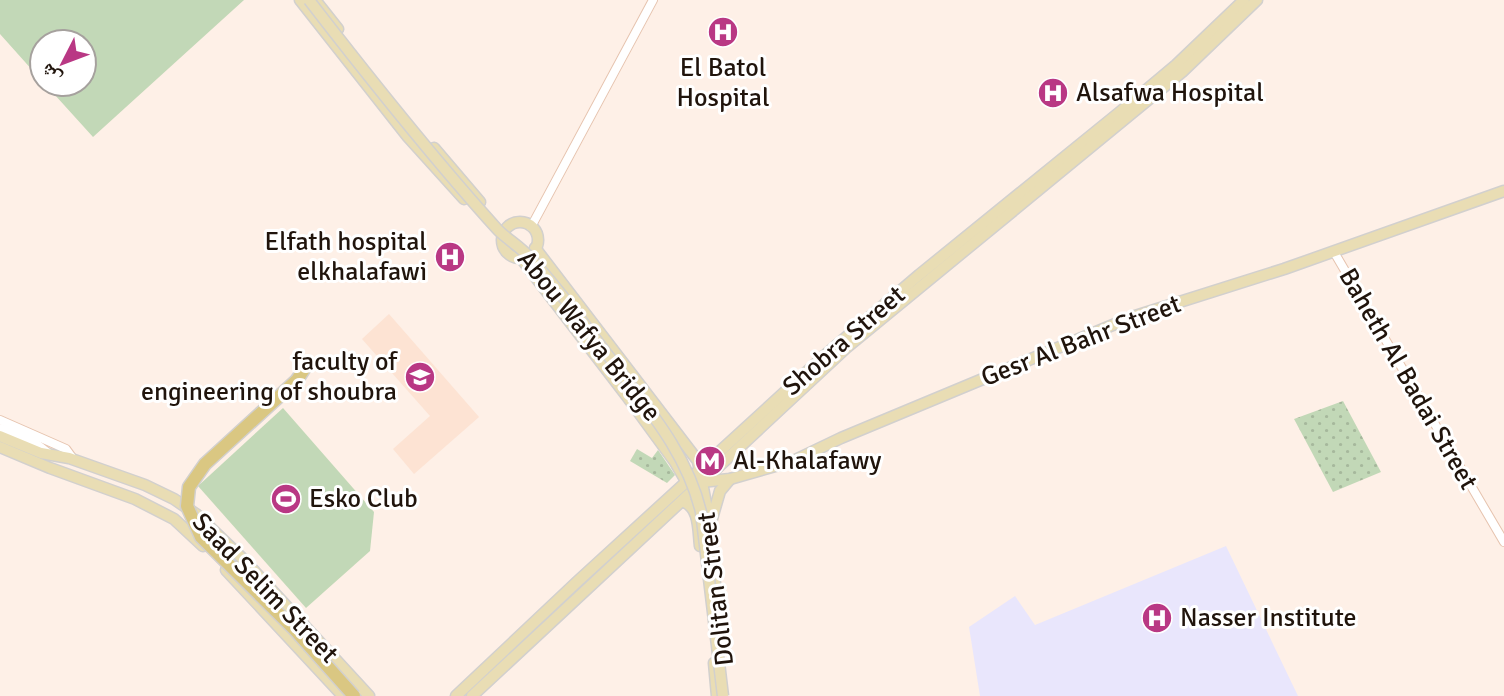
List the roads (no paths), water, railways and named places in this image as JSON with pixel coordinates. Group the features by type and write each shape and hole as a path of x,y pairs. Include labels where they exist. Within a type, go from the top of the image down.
{"highway":[{"path":"306,366 297,380 205,464 189,487 187,506 201,537 295,630 354,696"}],"main road":[{"path":"315,0 379,84 503,235 506,252 521,258 535,248 537,235 531,227 517,223 503,235"},
{"name":"Shobra Street","path":"1232,19 1244,0"},
{"name":"Shobra Street","path":"472,696 846,348 1145,103 1232,19 1257,0"},
{"path":"304,1 408,136 503,235"},
{"name":"Abou Wafya Bridge","path":"304,1 428,151 500,232 534,261 601,346 680,456 701,512 720,696"},
{"name":"Shobra Street","path":"456,696 700,469 876,311 1217,33"},
{"name":"Gesr Al Bahr Street","path":"701,482 730,479 793,461 841,438 1132,317 1334,252 1504,191"},
{"path":"535,248 694,454 700,469"},
{"path":"521,258 675,462 687,483"},
{"name":"Saad Selim Street","path":"0,436 145,485 174,499 196,514 244,560 369,696"},
{"name":"Saad Selim Street","path":"0,447 135,499 174,519 231,575 343,696"},
{"path":"50,468 53,461 51,455"},
{"path":"86,480 86,473 91,467"},
{"name":"Dolitan Street","path":"700,469 710,524 728,696"},
{"path":"710,524 720,491 730,479"},
{"name":"Dolitan Street","path":"682,500 689,503 695,511 720,696"},
{"path":"231,575 240,569 244,560"},
{"path":"588,572 591,578 597,581"},
{"path":"567,592 574,594 575,601"}],"street":[{"path":"531,227 653,0"},
{"name":"Baheth Al Badai Street","path":"1334,252 1504,542"},
{"name":"Saad Selim Street","path":"0,420 66,449 75,460"},
{"path":"0,428 34,442 51,455"}],"place":[{"name":"El Batol Hospital","path":"723,32"},
{"name":"Alsafwa Hospital","path":"1053,93"},
{"name":"Elfath hospital elkhalafawi","path":"450,257"},
{"name":"faculty of engineering of shoubra","path":"420,377"},
{"name":"Al-Khalafawy","path":"710,461"},
{"name":"Esko Club","path":"286,499"},
{"name":"Nasser Institute","path":"1157,618"}]}
